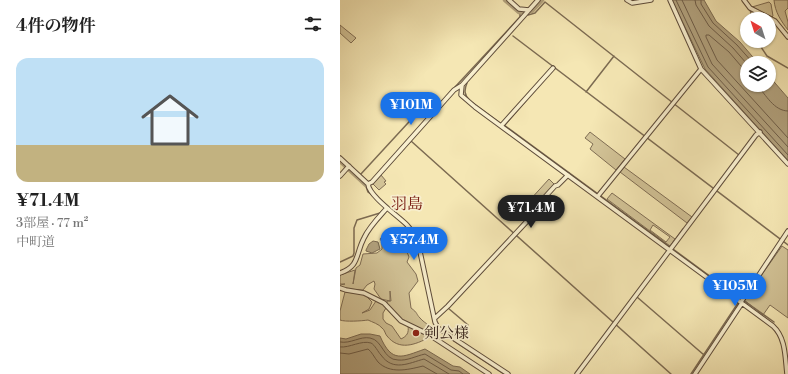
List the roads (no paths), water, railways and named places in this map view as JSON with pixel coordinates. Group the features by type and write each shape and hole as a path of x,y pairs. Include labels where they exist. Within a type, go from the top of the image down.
{"street":[{"path":"509,0 519,9 529,10"},
{"path":"368,184 372,182 454,90 462,85 538,0"},
{"path":"627,0 632,3 651,0"},
{"path":"670,0 702,69 788,164"},
{"path":"744,0 750,8 775,21 788,37"},
{"path":"501,126 553,68"},
{"path":"599,195 702,69"},
{"path":"462,85 461,95 501,126 568,175 599,195 767,320 780,333 784,349 787,374"},
{"path":"577,374 715,189 756,135 760,132"},
{"path":"340,158 368,184 369,190 386,208 408,225 415,236 419,247 438,328 508,374"},
{"path":"340,176 348,167"},
{"path":"435,318 514,235 555,186 568,175"},
{"path":"340,273 349,270 353,266 364,238 386,208"},
{"path":"695,374 788,231"},
{"path":"340,288 364,292 384,303 401,321 432,336 489,374"}],"water":[{"path":"672,0 704,0 716,21 740,42 740,48 745,48 752,56 740,56 740,92 776,92 776,84 788,98 788,161 705,69"},
{"path":"373,241 378,242 380,249 372,253 366,251 369,244"},
{"path":"361,334 380,336 384,345 393,355 404,356 425,349 453,366 460,367 470,374 340,374 340,338 346,339"}],"waterway":[{"path":"505,0 521,12"},
{"path":"530,11 532,11 542,0"},
{"path":"528,15 535,13 545,2 739,155"},
{"path":"455,87 520,17 520,12"},
{"path":"513,36 788,245"},
{"path":"762,48 767,56 788,68"},
{"path":"586,92 614,56"},
{"path":"467,83 465,92 470,101"},
{"path":"504,126 529,97"},
{"path":"473,103 500,123"},
{"path":"360,175 419,111"},
{"path":"504,125 741,299"},
{"path":"407,145 411,141 671,374"},
{"path":"340,161 366,185"},
{"path":"365,184 368,192 372,195"},
{"path":"340,262 353,256 354,228 357,220 380,213 382,211"},
{"path":"670,247 683,229"},
{"path":"741,299 748,289"},
{"path":"637,297 704,355"},
{"path":"743,300 774,322"},
{"path":"691,374 738,303"},
{"path":"448,308 468,325"},
{"path":"434,322 436,329 504,374"}],"place":[{"name":"剣公様","path":"416,333"}],"district":[{"name":"羽島","path":"407,203"}]}
